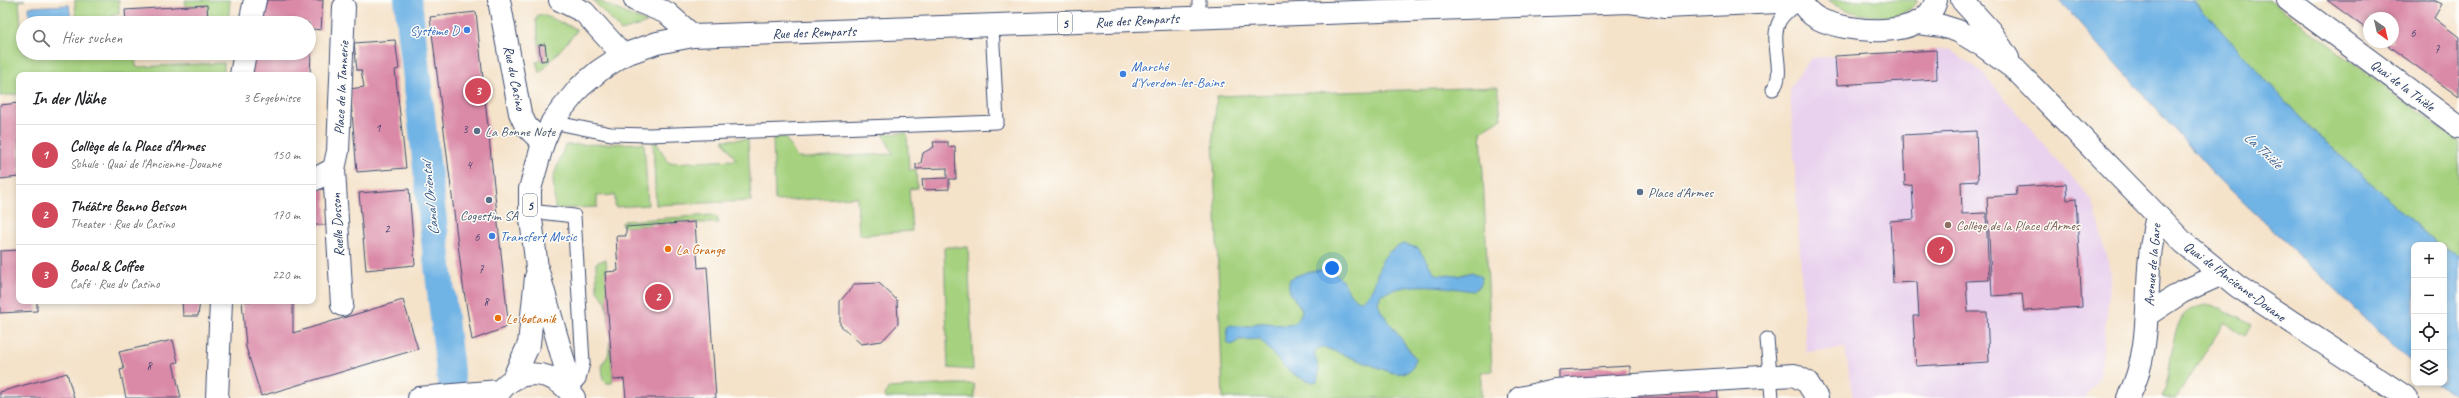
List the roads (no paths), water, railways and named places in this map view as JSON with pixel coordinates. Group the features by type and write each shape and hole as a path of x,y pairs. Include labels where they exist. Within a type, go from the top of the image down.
{"street":[{"path":"252,16 255,0"},
{"name":"Rue du Casino","path":"499,0 520,113 526,126 543,143"},
{"path":"560,0 584,12 623,55"},
{"path":"635,0 667,13 693,36"},
{"path":"1800,1 1818,18 1842,26 1894,30 1918,23 1927,16 1936,0"},
{"name":"Quai de l'Ancienne-Douane","path":"1962,0 1991,32 2016,70"},
{"name":"Quai de la Thièle","path":"2288,0 2459,126"},
{"name":"Rue des Remparts","path":"543,143 552,122 580,86 623,55 657,43 693,36 992,26 1199,8 1633,1 1665,7 1800,1"},
{"name":"Place de la Tannerie","path":"334,169 338,151 344,7"},
{"name":"Quai de l'Ancienne-Douane","path":"1918,23 1942,26 1958,31 1983,46 2016,70 2156,216 2184,243 2222,274 2315,339 2407,398"},
{"path":"242,72 244,60"},
{"name":"5","path":"543,143 530,189 530,211 537,268 565,366 568,390"},
{"name":"Ruelle Dosson","path":"316,178 334,169 342,304"},
{"name":"Avenue de la Gare","path":"2128,398 2140,368 2147,315 2151,246 2156,216"},
{"name":"5","path":"503,389 528,344 537,268"},
{"name":"Avenue de la Gare","path":"2147,315 2182,292 2222,274"},
{"path":"217,398 221,304"},
{"path":"419,398 503,389 529,374 546,374 568,390"},
{"path":"1520,398 1555,390 1794,375 1807,382 1817,398"}],"lane":[{"path":"1773,90 1778,81 1776,29 1780,18 1800,1"},
{"path":"552,122 611,134 649,135 997,122 992,26"},
{"path":"530,211 574,216 583,363 579,379 568,390"},
{"path":"1767,339 1772,398"}],"water":[{"name":"La Thièle","path":"2059,0 2193,0 2306,124 2435,242 2411,242 2411,362 2214,174"},
{"path":"69,5 70,16 30,16 29,7"},
{"path":"1403,244 1418,248 1435,274 1458,276 1472,272 1481,277 1480,286 1472,291 1438,286 1415,286 1404,287 1381,294 1378,303 1381,311 1415,358 1413,367 1407,372 1390,372 1323,347 1318,348 1314,353 1319,371 1317,382 1307,380 1292,373 1278,360 1260,339 1239,340 1232,345 1227,343 1228,325 1250,326 1258,323 1265,323 1290,325 1295,322 1299,318 1302,310 1290,292 1290,279 1308,272 1322,270 1329,271 1340,278 1355,299 1359,301 1365,298 1370,293 1383,259 1390,251"},
{"path":"2447,250 2459,256 2459,398 2441,386 2447,386"}],"waterway":[{"name":"Canal Oriental","path":"408,0 453,398"}],"place":[{"name":"Système D","path":"467,30"},
{"name":"Marché d'Yverdon-les-Bains","path":"1123,74"},
{"name":"Bocal & Coffee","path":"478,91"},
{"name":"La Bonne Note","path":"477,131"},
{"name":"Place d'Armes","path":"1640,192"},
{"name":"Cogestim SA","path":"489,200"},
{"name":"Collège de la Place d'Armes","path":"1948,225"},
{"name":"Transfert Music","path":"492,236"},
{"name":"La Grange","path":"668,249"},
{"name":"Collège de la Place d’Armes","path":"1940,250"},
{"name":"Théâtre Benno Besson","path":"658,297"},
{"name":"Le bøtanik","path":"498,318"}]}
